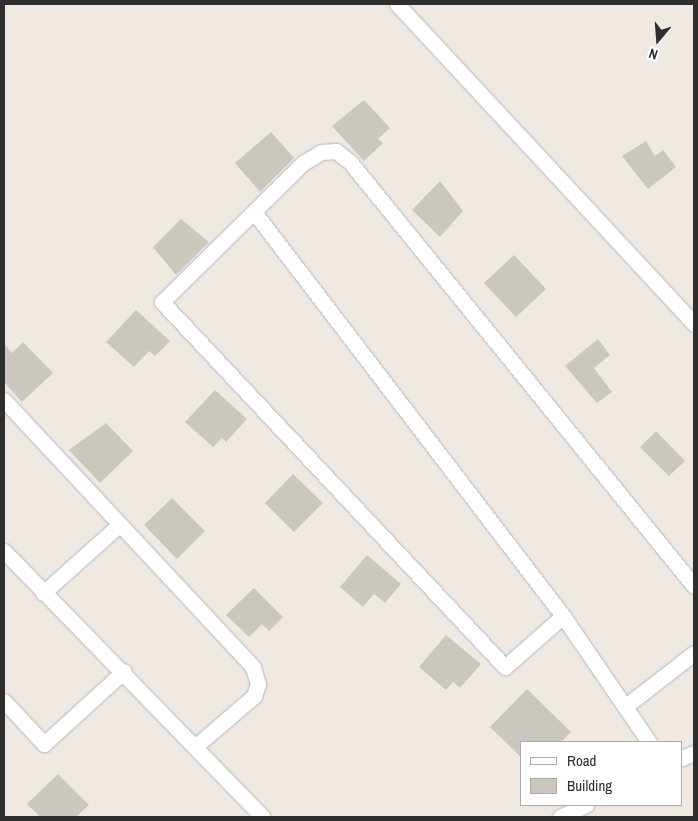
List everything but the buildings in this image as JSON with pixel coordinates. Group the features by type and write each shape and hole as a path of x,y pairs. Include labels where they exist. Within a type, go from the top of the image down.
{"street":[{"path":"397,4 694,324"},
{"path":"563,616 505,667 162,302 303,163 321,152 336,151 350,162 694,586"},
{"path":"254,212 563,616 627,705 648,741"},
{"path":"4,400 253,667 258,684 254,696 196,746"},
{"path":"43,593 119,525"},
{"path":"4,551 43,593 124,672 263,817"},
{"path":"627,705 694,653"},
{"path":"4,701 44,744 124,672"},
{"path":"560,817 584,806"}]}
